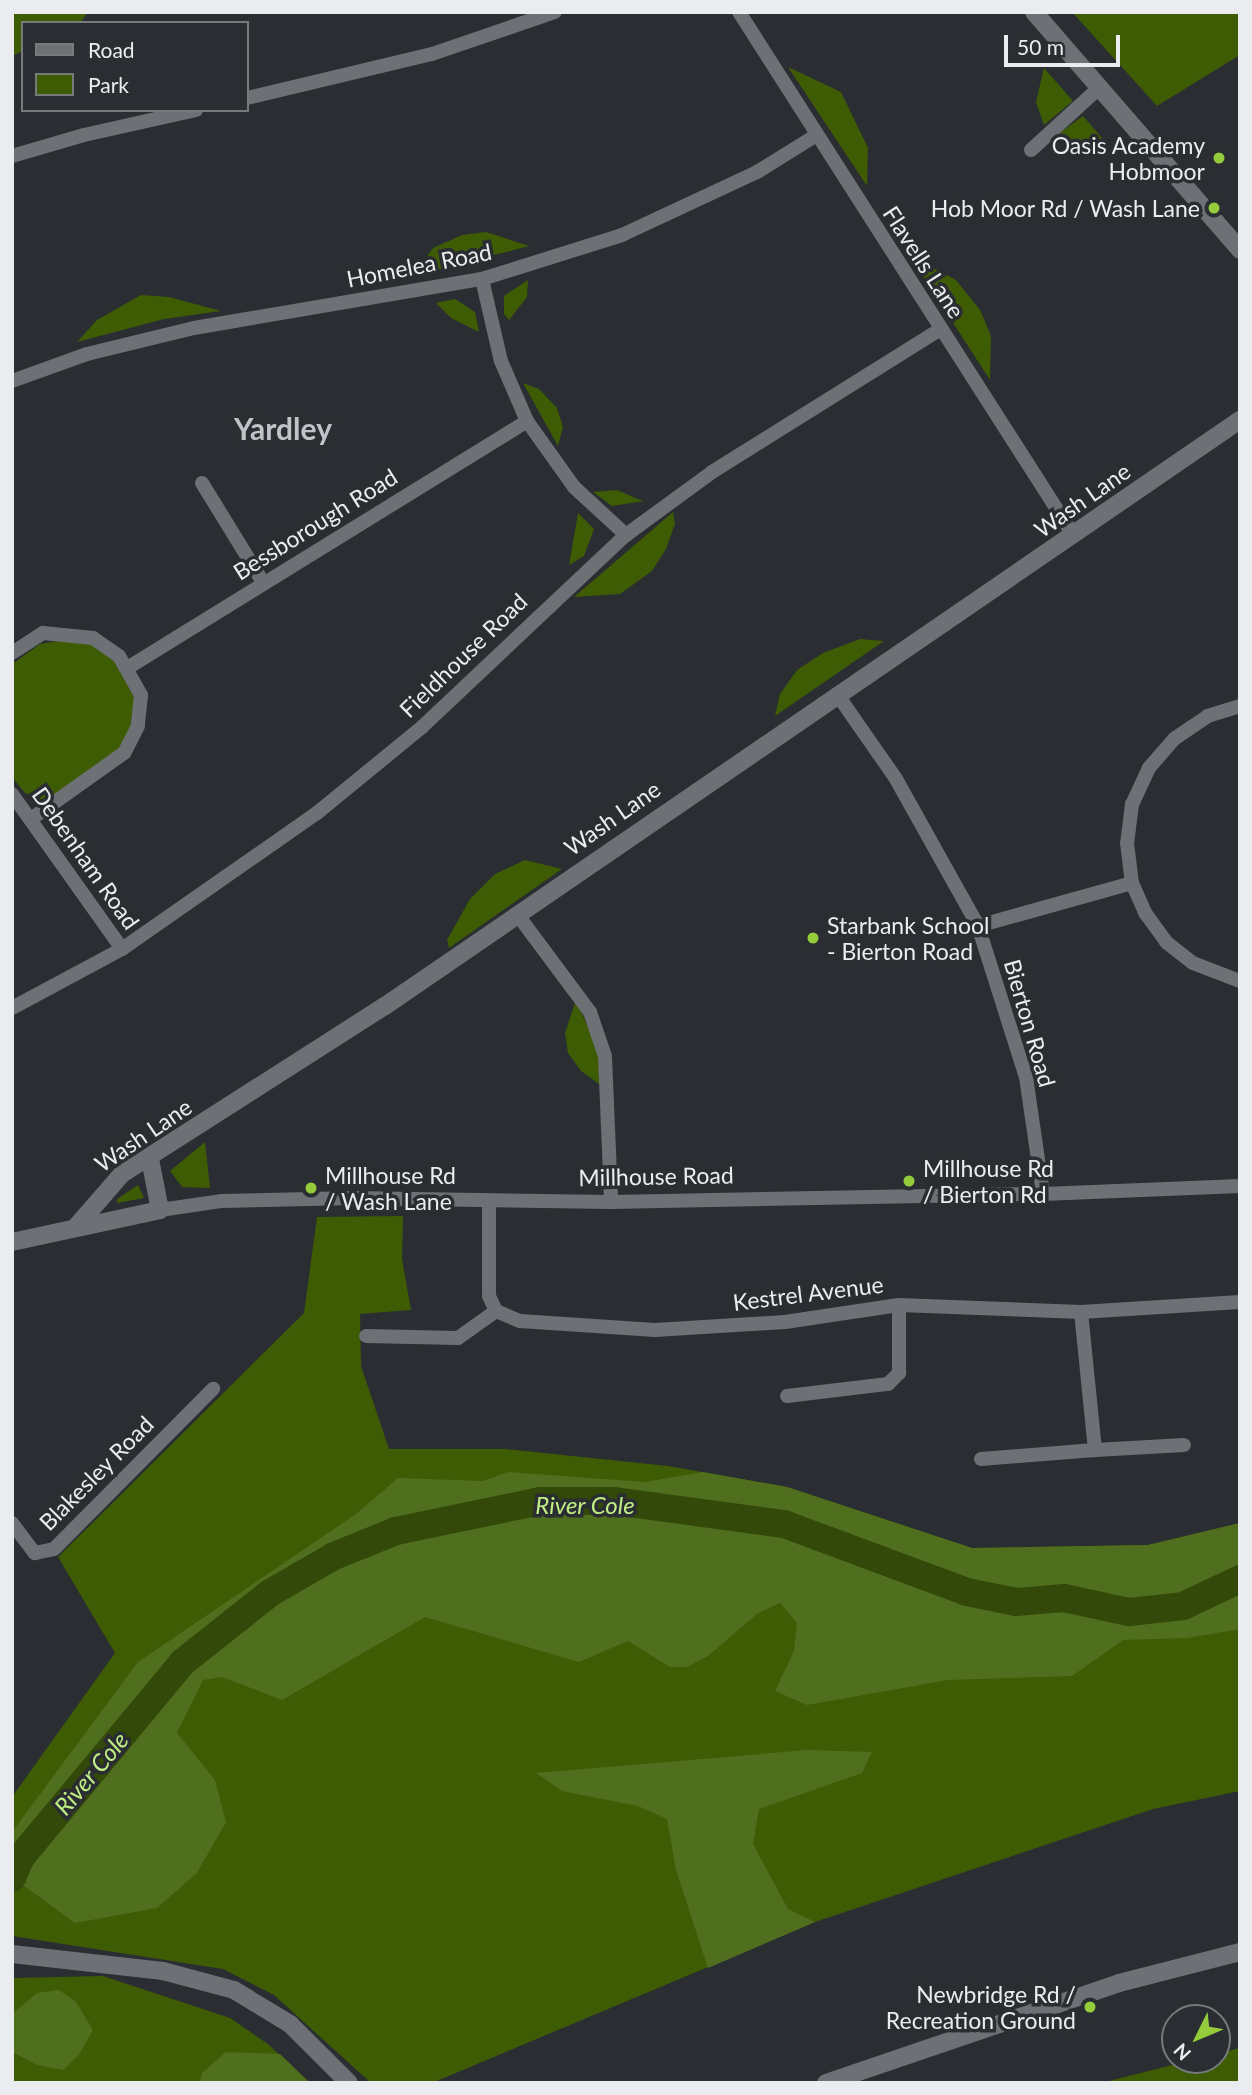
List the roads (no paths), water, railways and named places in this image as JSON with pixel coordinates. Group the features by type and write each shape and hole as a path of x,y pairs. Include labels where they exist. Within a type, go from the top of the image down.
{"street":[{"path":"248,98 432,54 555,12"},
{"name":"Flavells Lane","path":"739,12 815,136 1074,536"},
{"path":"1034,12 1240,250"},
{"path":"1031,150 1099,88"},
{"path":"12,156 84,135 188,112"},
{"name":"Homelea Road","path":"12,381 87,354 194,328 482,279 622,235 757,172 815,136"},
{"path":"482,279 501,361 527,421 574,487 626,535"},
{"name":"Fieldhouse Road","path":"12,1008 122,949 317,813 422,727 626,535 712,471 941,329"},
{"name":"Wash Lane","path":"75,1228 113,1180 150,1159 517,914 837,694 1074,536 1240,420"},
{"name":"Bessborough Road","path":"128,667 527,421"},
{"path":"202,483 262,582"},
{"path":"12,653 43,634 60,632 106,645 128,667 141,695 133,741 112,765 32,819"},
{"name":"Bierton Road","path":"837,694 896,779 978,926 1026,1077 1043,1195"},
{"path":"1240,706 1208,716 1175,738 1149,768 1132,804 1127,843 1132,883 1146,914 1166,942 1193,963 1240,981"},
{"name":"Debenham Road","path":"12,794 122,949"},
{"path":"978,926 1132,883"},
{"path":"517,914 590,1012 605,1056 611,1202"},
{"path":"150,1159 160,1210"},
{"name":"Millhouse Road","path":"75,1228 160,1210 222,1201 611,1202 1043,1195 1240,1186"},
{"path":"366,1336 458,1338 496,1311 487,1275 489,1201"},
{"path":"12,1242 75,1228"},
{"name":"Kestrel Avenue","path":"496,1311 520,1321 655,1330 785,1322 899,1305 1081,1312 1240,1302"},
{"path":"787,1396 888,1384 899,1373 899,1305"},
{"path":"1081,1312 1095,1450"},
{"name":"Blakesley Road","path":"12,1523 35,1553 54,1549 213,1389"},
{"path":"981,1459 1184,1445"},
{"path":"826,2083 1119,1983 1240,1952"},
{"path":"12,1954 163,1971 234,1990 290,2024 349,2083"}],"waterway":[{"name":"River Cole","path":"12,1878 21,1857 183,1662 270,1593 334,1556 396,1531 541,1501 614,1501 784,1524 967,1592 1016,1602 1064,1598 1129,1612 1183,1606 1240,1579"}],"place":[{"name":"Oasis Academy Hobmoor","path":"1219,158"},
{"name":"Hob Moor Rd / Wash Lane","path":"1214,208"},
{"name":"Starbank School - Bierton Road","path":"813,938"},
{"name":"Millhouse Rd / Bierton Rd","path":"909,1181"},
{"name":"Millhouse Rd / Wash Lane","path":"311,1188"},
{"name":"Newbridge Rd / Recreation Ground","path":"1090,2007"}],"district":[{"name":"Yardley","path":"283,428"}]}
